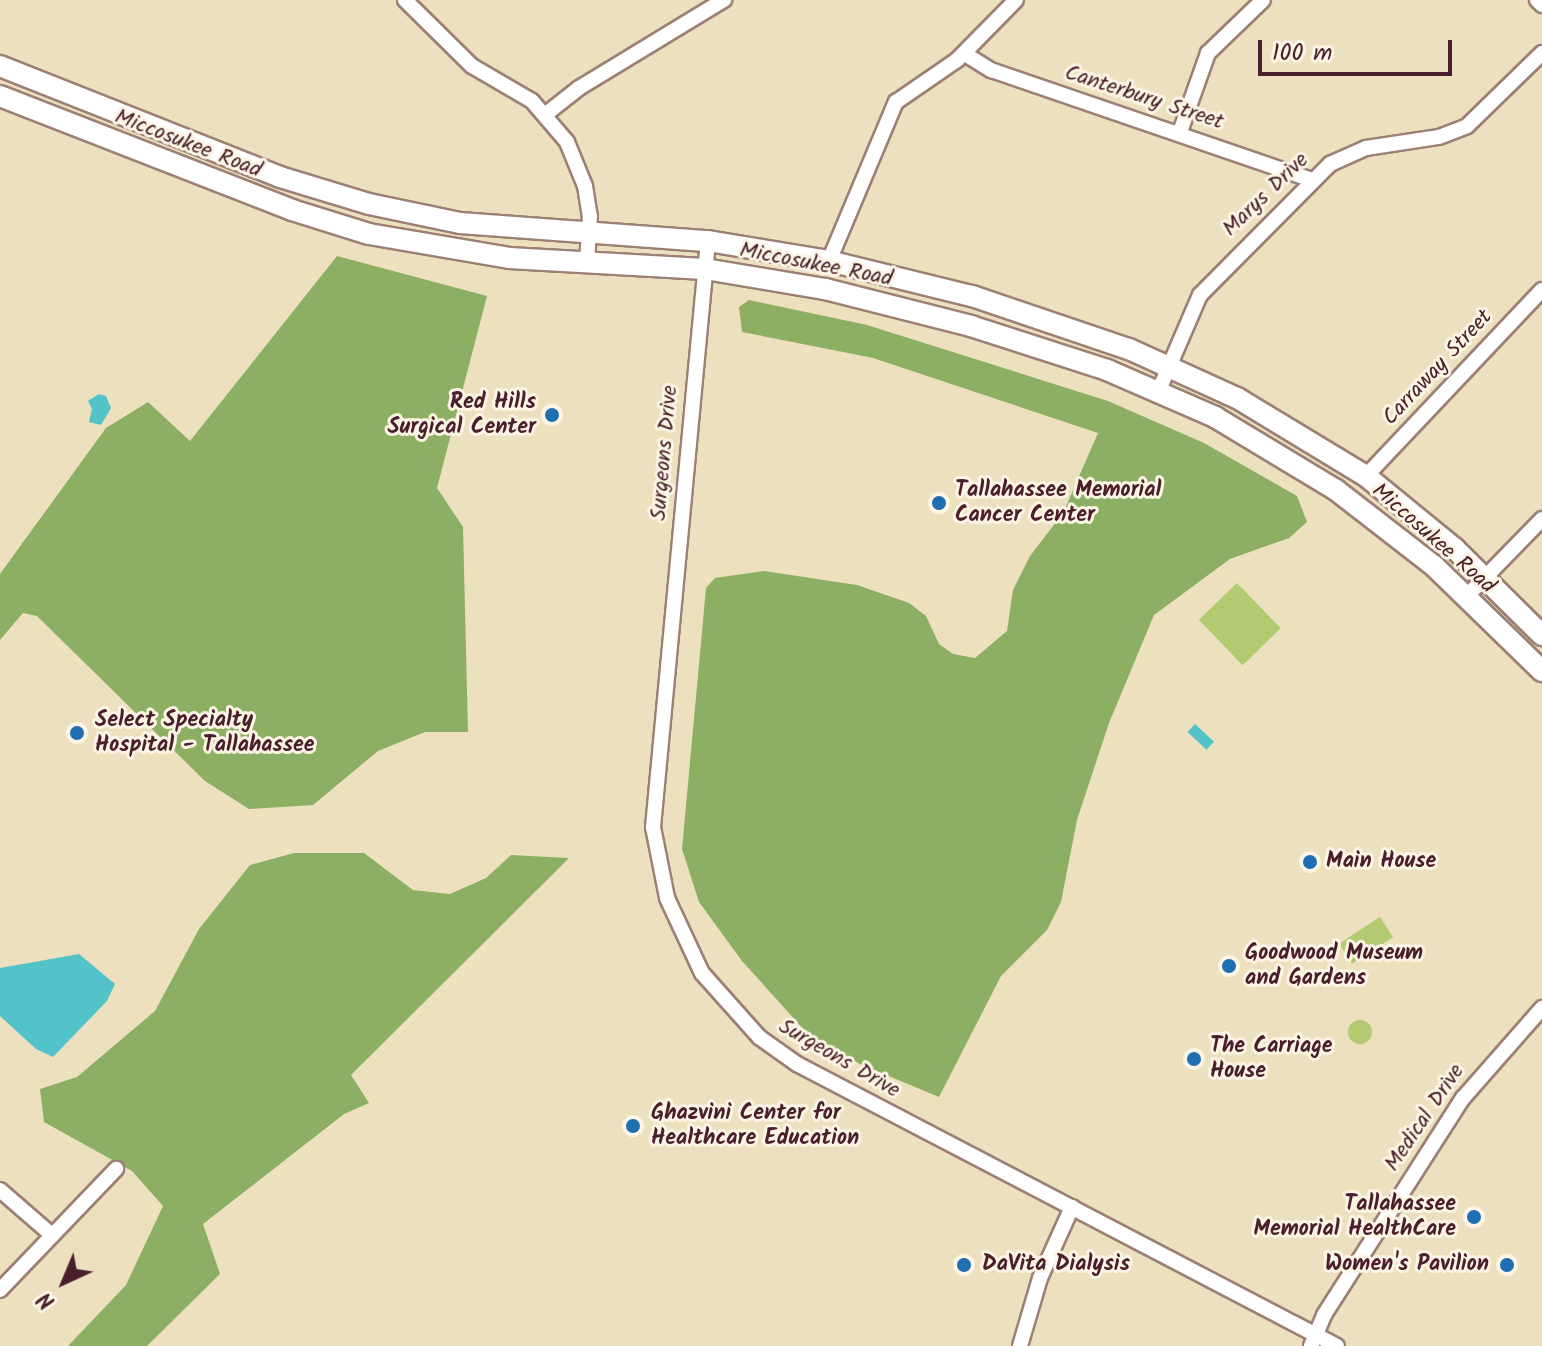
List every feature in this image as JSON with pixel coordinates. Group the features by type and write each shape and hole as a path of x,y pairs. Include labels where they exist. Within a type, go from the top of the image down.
{"street":[{"path":"405,0 472,66 546,114 578,162 590,216 587,262"},
{"path":"546,114 579,88 724,0"},
{"path":"829,261 896,102 965,54 1016,0"},
{"path":"1180,132 1208,53 1263,0"},
{"path":"1537,0 1542,5"},
{"name":"Marys Drive","path":"1159,390 1200,295 1312,180 1351,153 1439,137 1467,126 1542,53"},
{"name":"Canterbury Street","path":"965,54 991,70 1180,132 1312,180"},
{"name":"Miccosukee Road","path":"0,66 304,185 460,223 708,241 829,261 972,296 1169,366 1297,431 1366,476 1411,510 1540,632"},
{"name":"Miccosukee Road","path":"0,96 292,210 415,244 509,258 705,269 881,300 1039,347 1159,390 1256,440 1393,531 1542,671"},
{"path":"292,210 304,185"},
{"name":"Surgeons Drive","path":"708,241 655,773 658,865 678,930 725,1005 776,1051 1072,1207 1313,1341 1337,1346"},
{"name":"Carraway Street","path":"1366,476 1542,290"},
{"path":"1347,498 1380,497 1411,510"},
{"path":"1466,597 1542,519"},
{"path":"1519,648 1540,632"},
{"name":"Medical Drive","path":"1313,1341 1463,1098 1542,1008"},
{"path":"0,1290 116,1169"},
{"path":"0,1190 52,1235"},
{"path":"1020,1346 1040,1278 1072,1207"}],"green space":[{"path":"337,256 487,296 437,488 463,527 468,732 425,732 378,751 313,805 249,809 205,781 37,616 23,613 0,640 0,574 106,428 148,402 190,441"},
{"path":"749,300 867,325 1108,401 1204,443 1297,496 1307,522 1289,538 1230,559 1154,615 1109,723 1077,820 1061,902 1047,930 1001,976 939,1097 860,1064 807,1033 742,961 699,902 682,849 706,588 715,578 764,571 857,585 909,603 926,616 939,644 953,654 975,658 1007,631 1013,590 1030,556 1063,513 1098,433 873,358 742,332 739,307"},
{"path":"1237,583 1281,628 1243,665 1199,620"},
{"path":"294,853 364,853 413,890 450,894 486,878 511,855 569,858 351,1075 369,1103 344,1114 203,1224 220,1274 147,1346 68,1346 126,1285 163,1206 132,1171 44,1122 40,1089 77,1077 155,1011 199,929 250,865"},
{"path":"1380,917 1393,937 1352,964 1339,944"},
{"path":"1360,1020 1369,1023 1372,1032 1369,1041 1360,1044 1351,1041 1348,1032 1351,1023"}],"water":[{"path":"99,394 106,396 111,408 101,425 89,422 92,409 88,401"},
{"path":"1195,724 1214,742 1207,750 1187,732"},
{"path":"79,954 115,984 107,1001 53,1057 36,1049 0,1016 0,968"}],"place":[{"name":"Red Hills Surgical Center","path":"552,415"},
{"name":"Tallahassee Memorial Cancer Center","path":"939,503"},
{"name":"Select Specialty Hospital - Tallahassee","path":"77,733"},
{"name":"Main House","path":"1310,862"},
{"name":"Goodwood Museum and Gardens","path":"1229,966"},
{"name":"The Carriage House","path":"1194,1059"},
{"name":"Ghazvini Center for Healthcare Education","path":"633,1126"},
{"name":"Tallahassee Memorial HealthCare","path":"1474,1217"},
{"name":"DaVita Dialysis","path":"964,1265"},
{"name":"Women's Pavilion","path":"1507,1265"}]}
